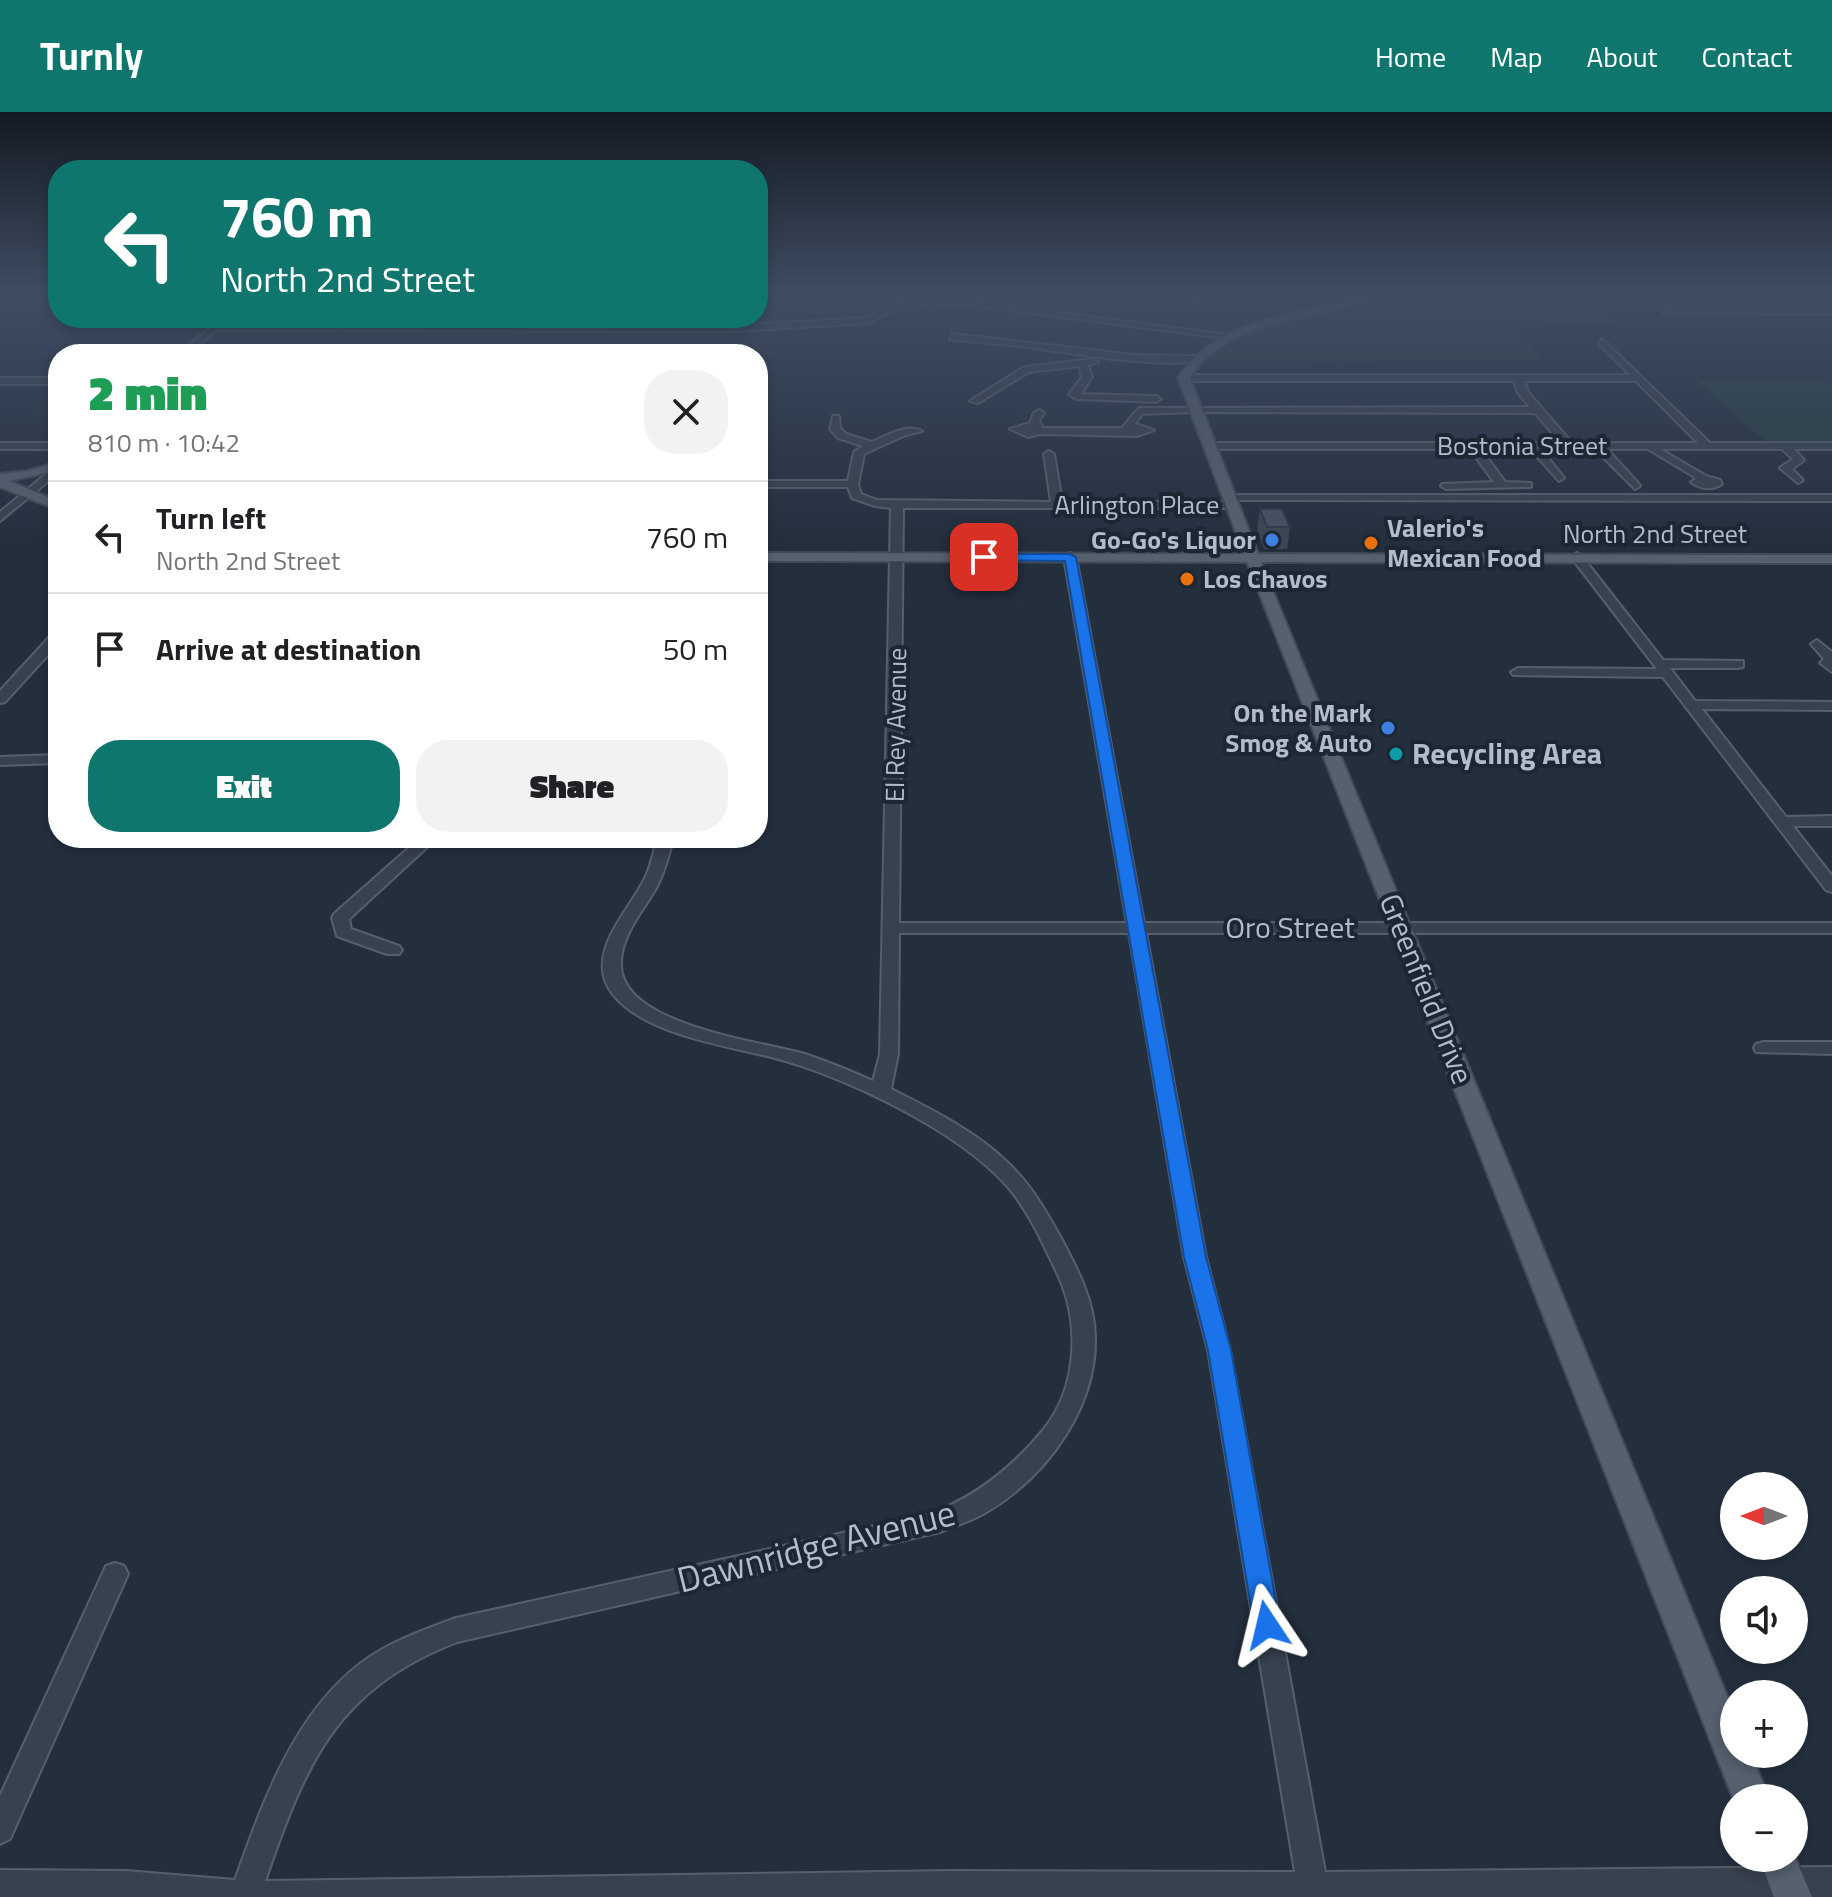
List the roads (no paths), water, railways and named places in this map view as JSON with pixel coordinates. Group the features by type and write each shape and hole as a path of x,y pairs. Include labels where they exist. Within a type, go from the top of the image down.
{"main road":[{"name":"Greenfield Drive","path":"1184,378 1252,557 1745,1784"},
{"path":"0,480 48,469"},
{"path":"0,480 48,502"},
{"name":"North 2nd Street","path":"768,557 1832,559"}],"street":[{"path":"975,401 1014,377"},
{"path":"1087,377 1074,394 1079,397 1195,406 1538,410"},
{"path":"1184,378 1638,378 1707,446"},
{"path":"1518,378 1523,393 1569,446"},
{"path":"0,381 48,381"},
{"path":"1026,409 1039,413 1038,428 1126,428 1139,411 1145,409 1195,406"},
{"path":"836,418 835,429 842,436 869,445"},
{"path":"897,505 856,496 853,484 855,457 869,445 917,431"},
{"path":"0,446 48,446"},
{"name":"Bostonia Street","path":"1212,446 1832,446"},
{"path":"1473,446 1502,485"},
{"path":"1533,446 1559,478"},
{"path":"1598,446 1635,486"},
{"path":"1651,446 1664,460 1692,468 1703,479"},
{"path":"1785,446 1799,460 1785,468 1798,480 1795,482 1812,484"},
{"path":"1049,454 1057,505"},
{"path":"0,518 48,475"},
{"path":"768,484 853,484"},
{"path":"1446,486 1527,485"},
{"name":"Arlington Place","path":"897,505 1832,498"},
{"name":"El Rey Avenue","path":"880,1094 889,1054 899,557 897,505"},
{"path":"1070,557 1139,928 1195,1257 1219,1350 1313,1888"},
{"path":"1577,557 1832,887"},
{"path":"1817,644 1831,659 1827,663 1832,668"},
{"path":"0,699 48,647"},
{"path":"1518,672 1738,664"},
{"path":"1692,705 1832,706"},
{"path":"0,761 48,759"},
{"path":"1782,822 1832,821"},
{"path":"393,950 343,932 340,926 345,910 396,871 419,848"},
{"name":"Dawnridge Avenue","path":"245,1896 281,1792 317,1728 342,1696 394,1656 456,1630 931,1524 977,1505 1034,1457 1065,1420 1077,1394 1084,1356 1079,1298 1056,1248 1014,1181 972,1145 880,1094 819,1065 660,1021 634,1007 618,988 612,963 626,920 651,882 662,848"},
{"name":"Oro Street","path":"892,928 1832,928"},
{"path":"1763,1048 1832,1048"},
{"path":"0,1829 115,1574"},
{"path":"0,1885 126,1886 245,1896 954,1892 1785,1879 1832,1882"}],"place":[{"name":"Go-Go's Liquor","path":"1272,540"},
{"name":"Valerio's Mexican Food","path":"1371,543"},
{"name":"Los Chavos","path":"1187,579"},
{"name":"On the Mark Smog & Auto","path":"1388,728"},
{"name":"Recycling Area","path":"1396,754"}]}
